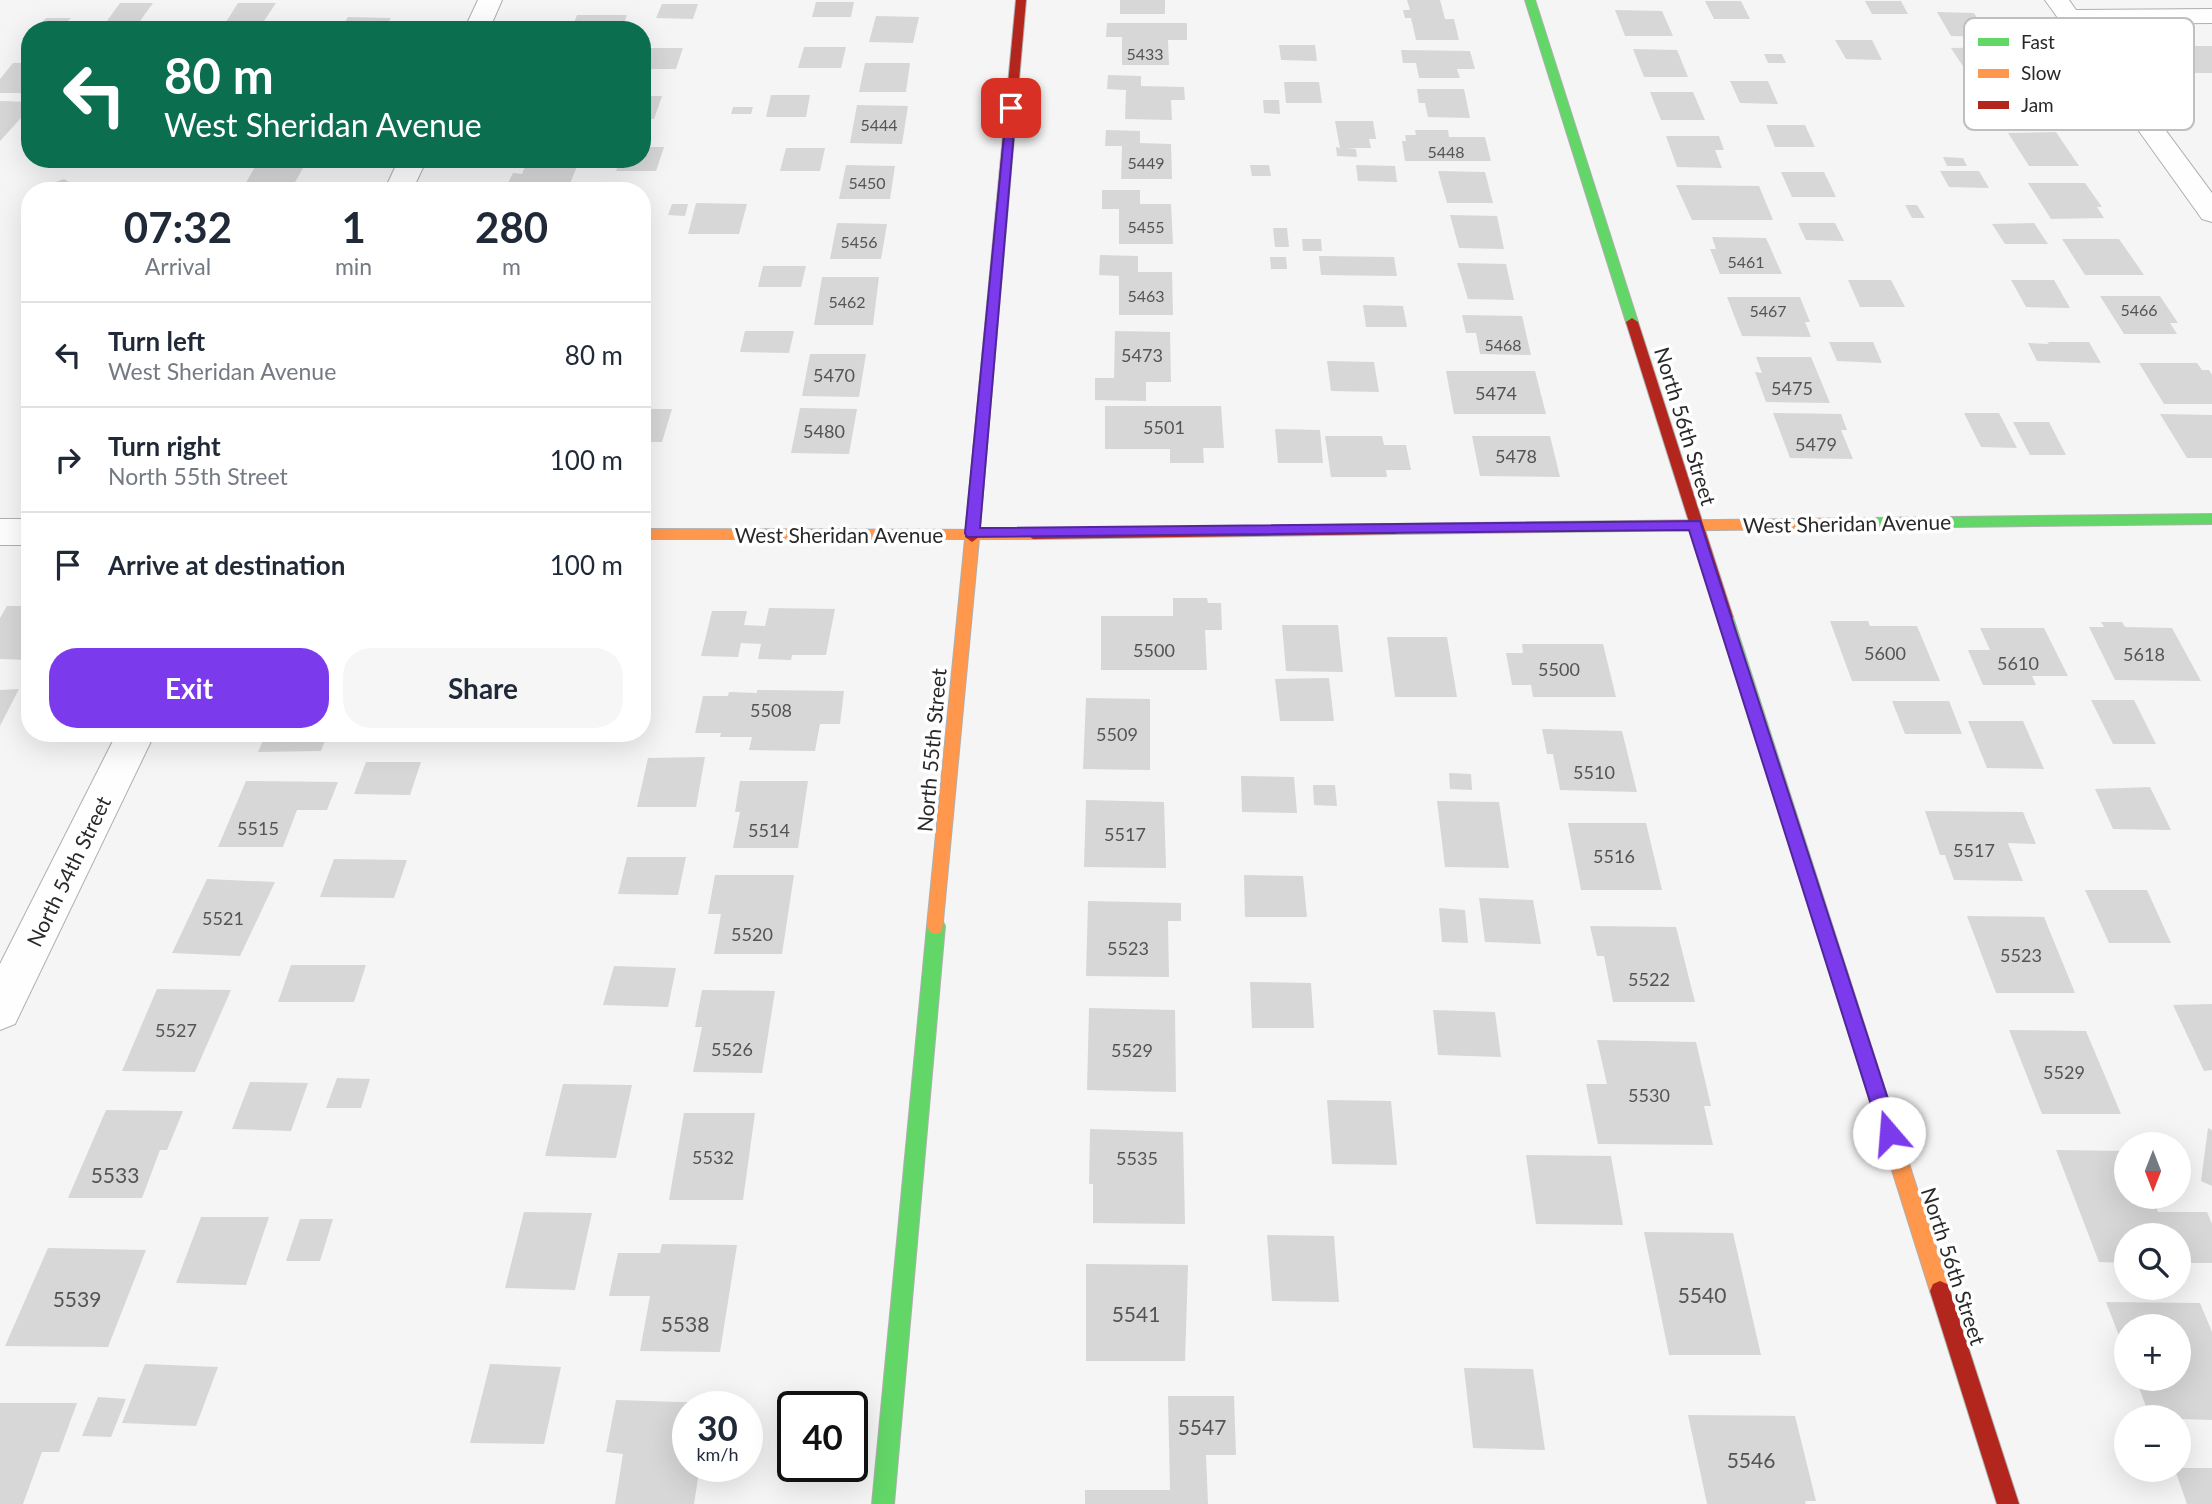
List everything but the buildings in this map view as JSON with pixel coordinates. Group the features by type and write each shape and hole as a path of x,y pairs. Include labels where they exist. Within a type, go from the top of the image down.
{"street":[{"path":"480,21 490,0"},
{"name":"North 55th Street","path":"883,1504 1021,0"},
{"name":"North 56th Street","path":"1530,0 2008,1504"},
{"path":"2063,8 2212,16"},
{"path":"2152,130 2212,213"},
{"name":"West Sheridan Avenue","path":"651,534 972,533 2212,519"},
{"path":"0,532 21,532"},
{"name":"North 54th Street","path":"0,1009 132,742"}],"traffic: fast":[{"path":"1530,0 1632,322"},
{"path":"1869,523 2212,519"},
{"path":"1726,617 1856,1027"},
{"path":"883,1504 936,926"}],"traffic: slow":[{"path":"1395,529 1869,523"},
{"path":"651,534 1033,534"},
{"path":"936,926 972,537"},
{"path":"1856,1027 1940,1291"}],"traffic: jam":[{"path":"972,537 1021,0"},
{"path":"1632,322 1726,617"},
{"path":"1033,534 1395,529"},
{"path":"1940,1291 2008,1504"}],"route":[{"path":"1011,108 972,533 1695,525 1889,1133"}]}
